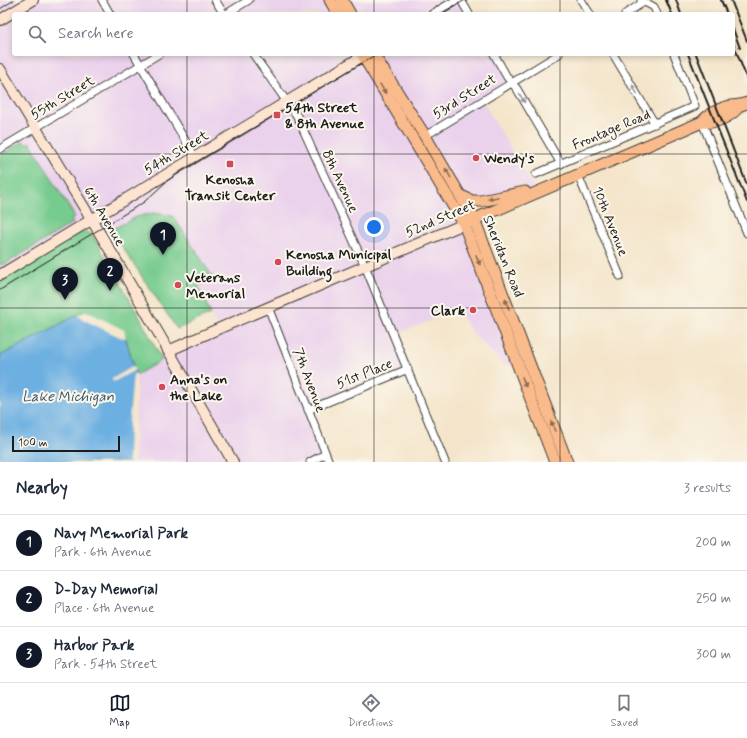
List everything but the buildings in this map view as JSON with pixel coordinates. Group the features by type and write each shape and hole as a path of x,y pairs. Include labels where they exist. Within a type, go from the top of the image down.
{"main road":[{"path":"330,0 337,12"},
{"path":"342,0 349,12"},
{"name":"Sheridan Road","path":"367,56 425,136 461,196 555,462"},
{"name":"Sheridan Road","path":"367,56 469,222 567,462"},
{"name":"52nd Street","path":"469,222 545,188 702,122 710,124 734,113 743,105"},
{"path":"461,196 472,201 481,201 545,188"}],"street":[{"path":"13,12 33,0"},
{"path":"102,0 109,12"},
{"path":"215,0 224,12"},
{"path":"228,12 249,0"},
{"path":"435,12 456,0"},
{"path":"461,0 468,12"},
{"path":"581,0 589,12"},
{"path":"628,12 642,1 654,7 656,12"},
{"path":"0,20 12,13"},
{"path":"135,56 195,157"},
{"name":"55th Street","path":"0,149 156,56"},
{"name":"8th Avenue","path":"254,56 297,116 365,266 445,462"},
{"name":"54th Street","path":"0,274 363,56"},
{"path":"495,56 562,164"},
{"name":"53rd Street","path":"425,136 556,56"},
{"path":"614,56 655,124"},
{"name":"Frontage Road","path":"536,174 695,106 675,56"},
{"name":"6th Avenue","path":"0,69 91,219 233,462"},
{"path":"702,122 747,233"},
{"name":"10th Avenue","path":"578,175 620,276"},
{"name":"52nd Street","path":"168,351 469,222"},
{"name":"7th Avenue","path":"268,307 329,462"},
{"name":"51st Place","path":"308,410 408,369"},
{"path":"310,462 325,454"}],"shaded area":[{"path":"0,0 461,0 468,12 12,12 12,56 495,56 511,82 482,100 535,190 481,201 460,197 464,224 518,366 504,365 472,333 457,310 394,335 408,369 308,410 329,462 132,462 136,375 218,329 198,286 213,279 111,230 102,237 91,219 0,275"}],"green space":[{"path":"24,141 26,145 30,142 75,217 71,219 73,223 7,263 0,265 0,155"},
{"path":"153,213 173,216 214,279 198,286 211,314 177,329 111,230 136,217"},
{"path":"82,231 92,234 138,314 162,360 136,375 124,332 83,312 0,356 0,281"}],"water":[{"name":"Lake Michigan","path":"83,312 124,332 136,375 132,462 0,462 0,356"}],"pier":[{"path":"86,311 124,330 126,338 120,337 82,319 77,315"},
{"path":"134,366 135,370 113,382 112,379"},
{"path":"136,373 134,462 128,462 129,421 133,375"}],"tram line":[{"path":"0,9 14,0"},
{"path":"445,12 465,0"},
{"path":"0,290 144,202 167,181 181,171 374,56"}],"railway":[{"path":"666,0 671,12"},
{"path":"676,0 680,12"},
{"path":"721,0 726,12"},
{"path":"731,0 747,41"},
{"path":"735,34 740,48"},
{"path":"735,48 747,79"},
{"path":"689,56 747,202"},
{"path":"697,56 747,185"}],"place":[{"name":"54th Street & 8th Avenue","path":"277,115"},
{"name":"Wendy's","path":"476,158"},
{"name":"Kenosha Transit Center","path":"230,164"},
{"name":"Navy Memorial Park","path":"163,255"},
{"name":"Kenosha Municipal Building","path":"278,262"},
{"name":"Veterans Memorial","path":"178,285"},
{"name":"D-Day Memorial","path":"110,291"},
{"name":"Harbor Park","path":"65,300"},
{"name":"Clark","path":"473,310"},
{"name":"Anna's on the Lake","path":"162,387"}]}
